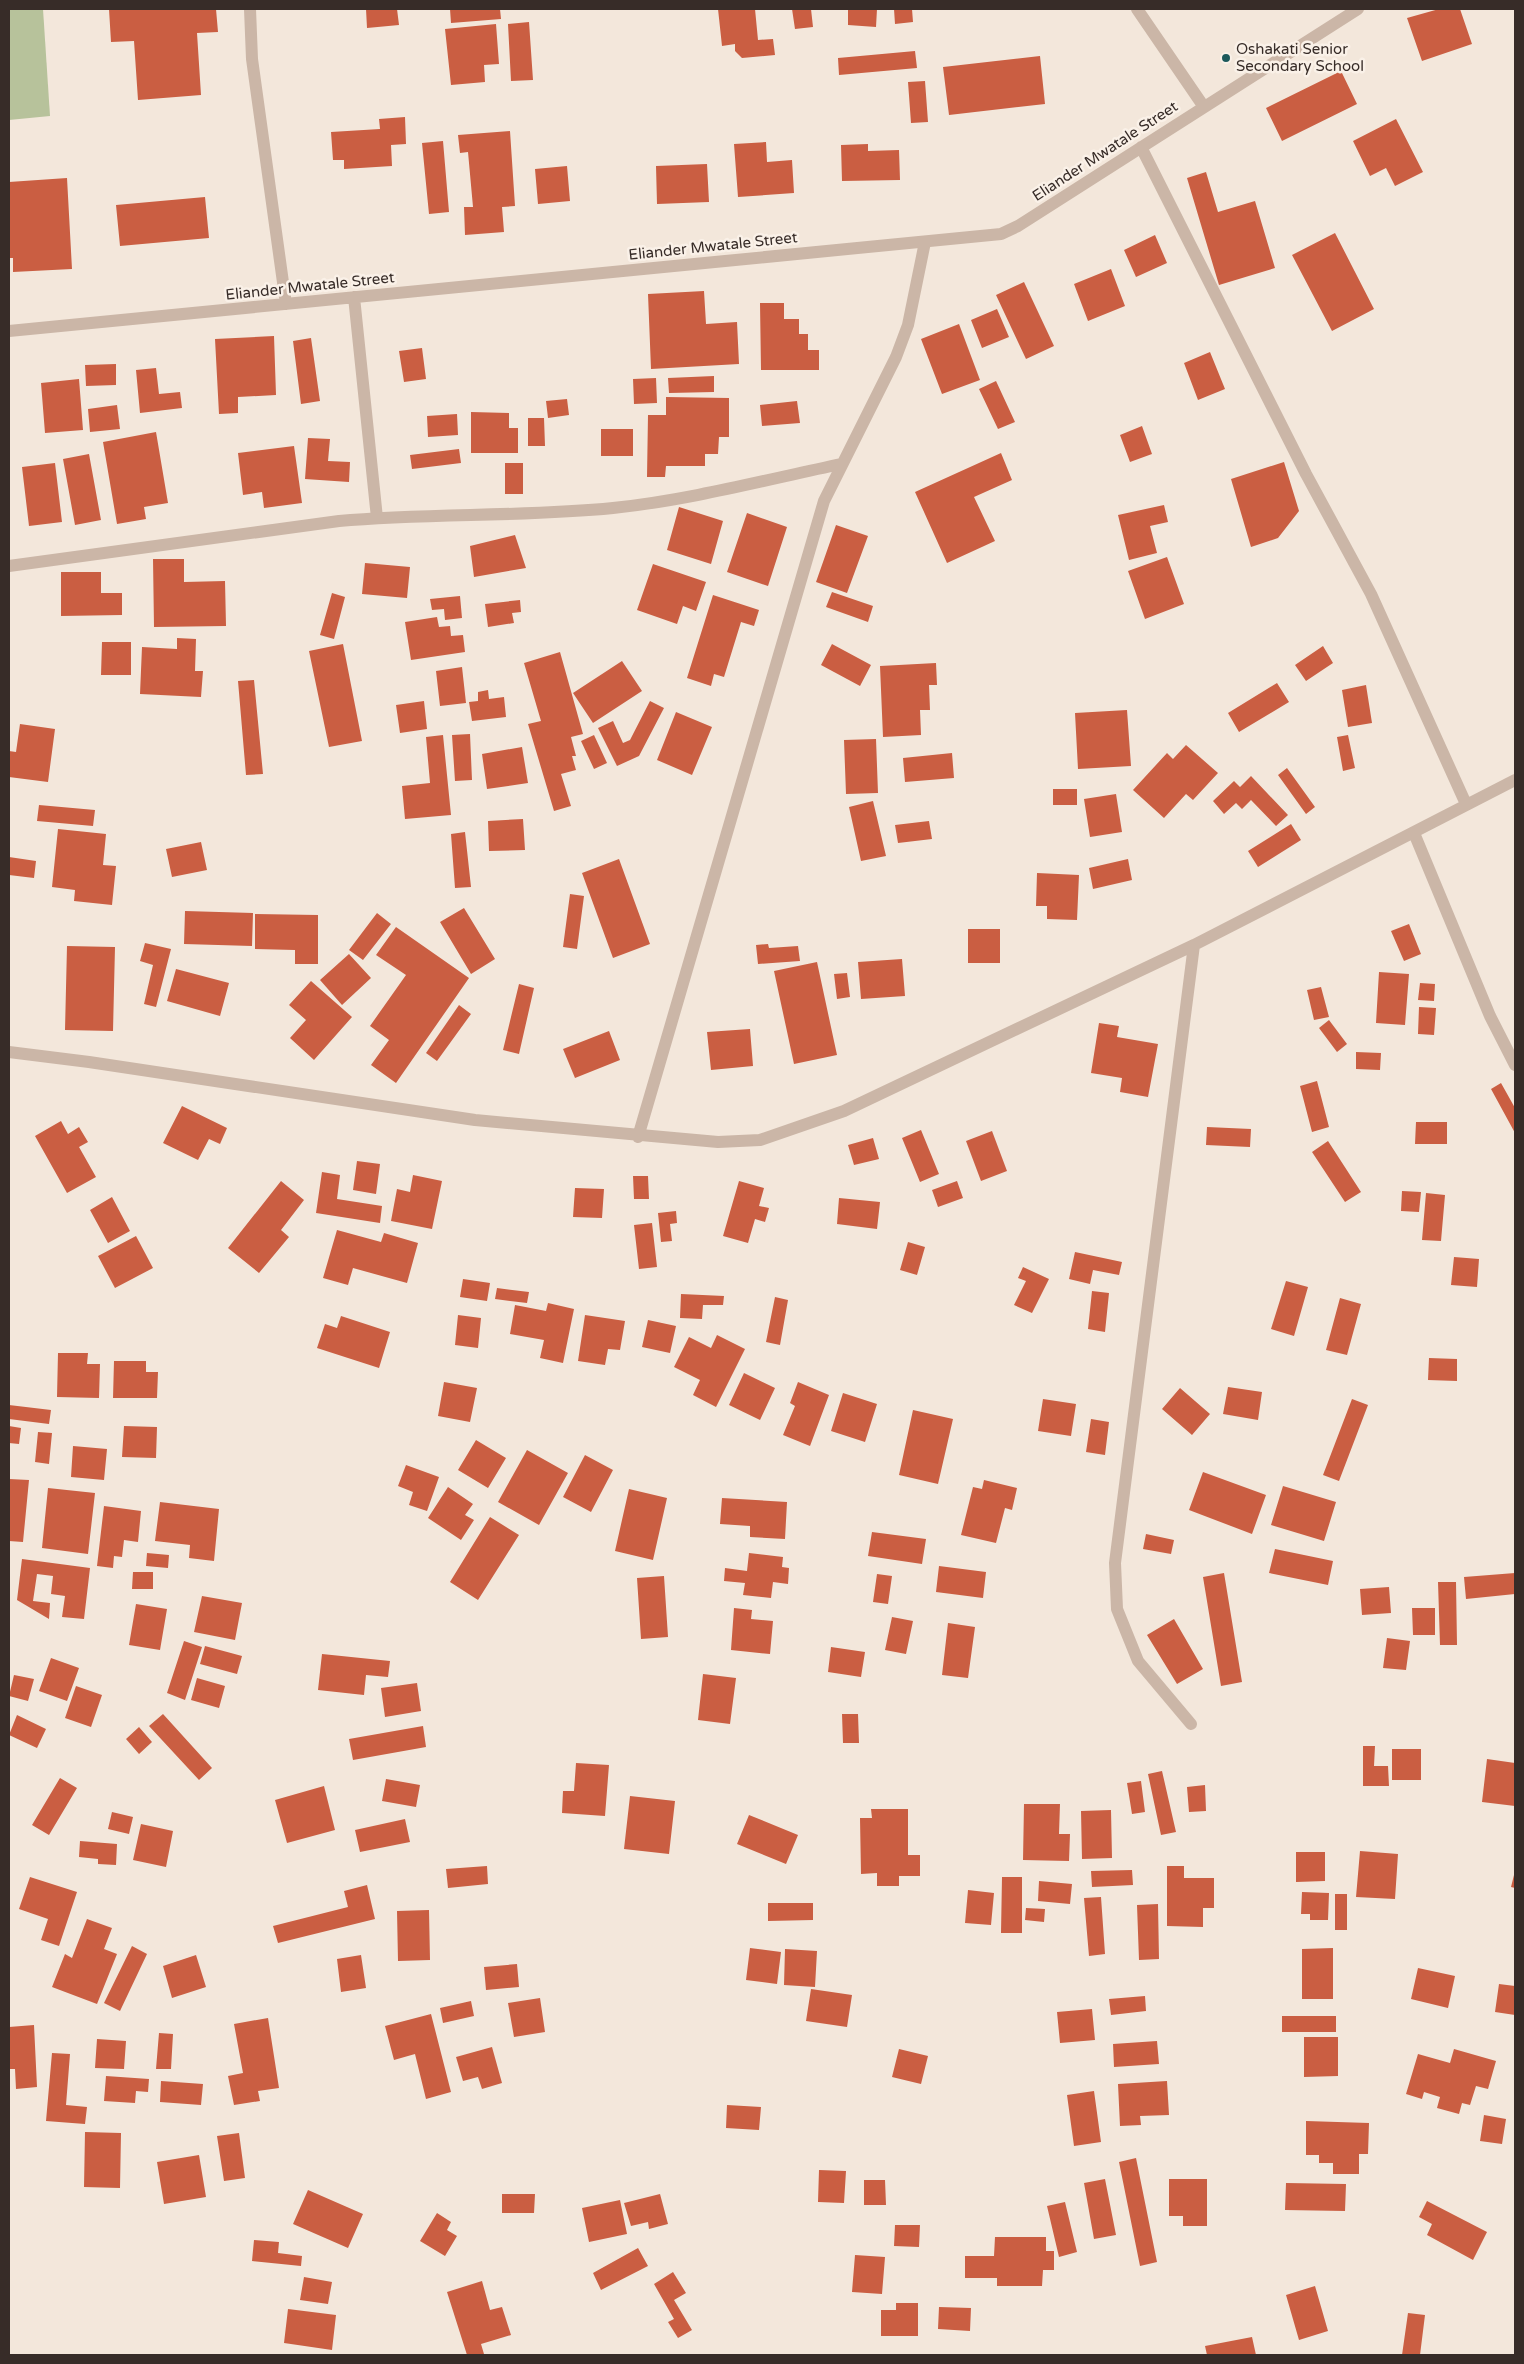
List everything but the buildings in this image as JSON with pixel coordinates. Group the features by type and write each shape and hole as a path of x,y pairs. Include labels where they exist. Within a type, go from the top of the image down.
{"street":[{"path":"250,9 252,59 286,304"},
{"path":"1137,9 1204,107"},
{"name":"Eliander Mwatale Street","path":"9,331 1001,234 1018,226 1358,9"},
{"path":"1141,147 1306,474 1371,594 1466,804"},
{"path":"638,1137 824,501 840,464 899,349 908,325 924,242"},
{"path":"354,297 377,518"},
{"path":"9,566 339,521 377,518 550,513 614,508 672,500 840,464"},
{"path":"9,1052 475,1120 638,1137 718,1142 760,1140 844,1111 1194,945 1515,780"},
{"path":"1414,833 1490,1016 1515,1065"},
{"path":"1191,1724 1138,1661 1117,1609 1114,1563 1194,945"}],"green space":[{"path":"9,9 43,9 50,116 9,120"}],"place":[{"name":"Oshakati Senior Secondary School","path":"1226,58"}]}
